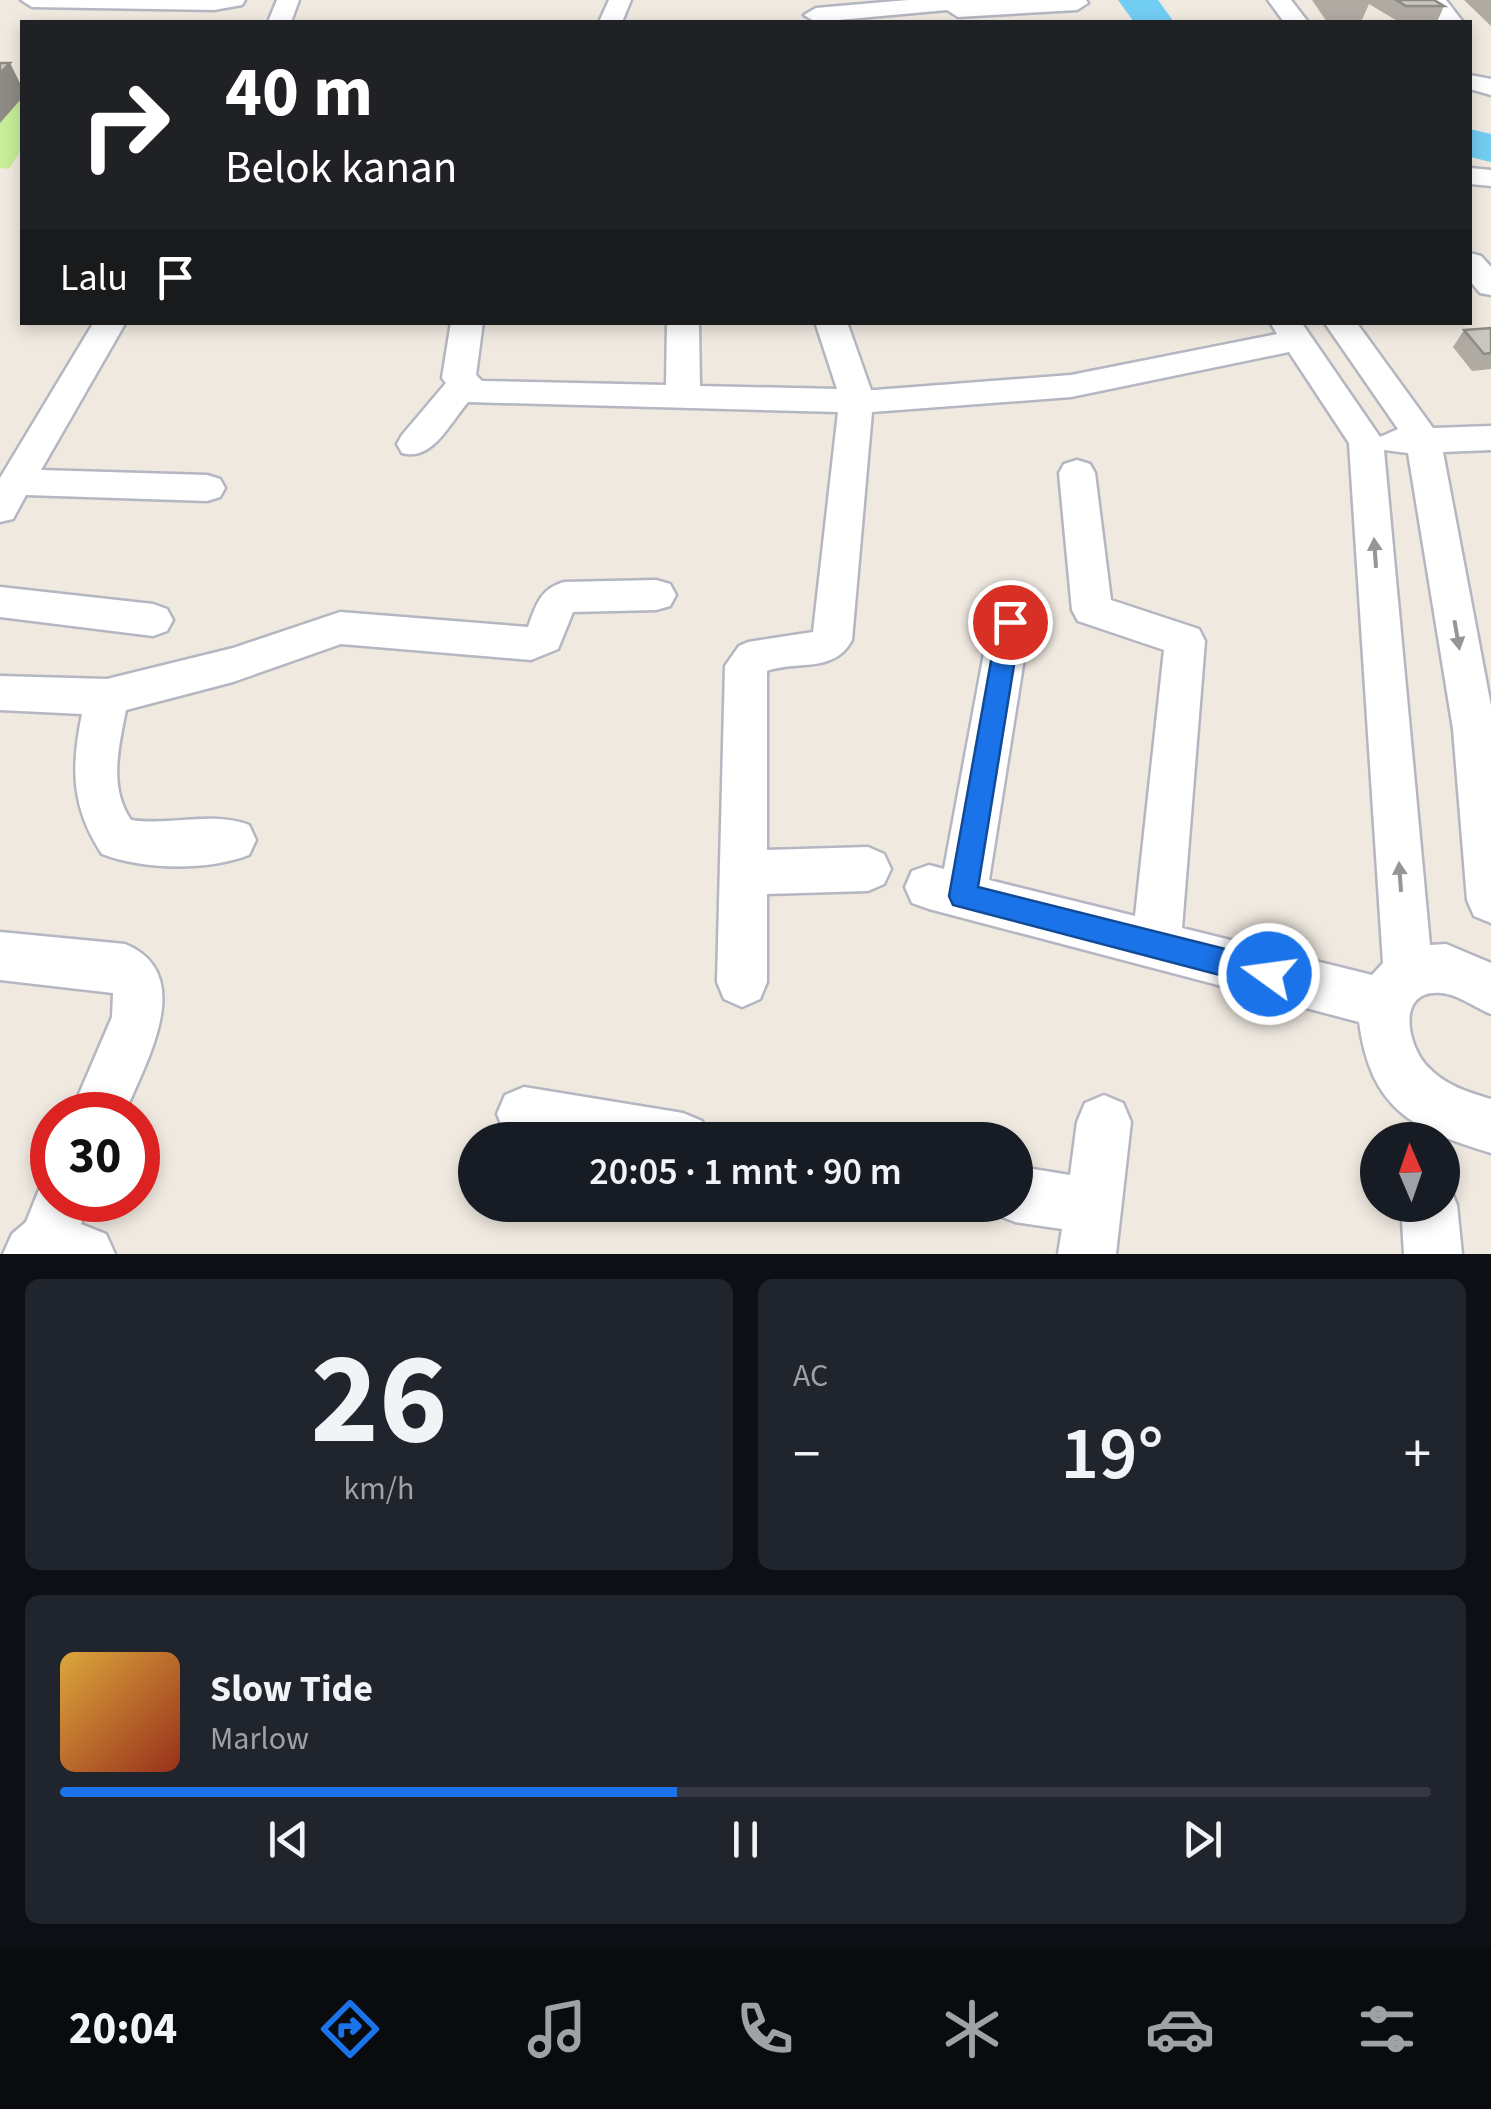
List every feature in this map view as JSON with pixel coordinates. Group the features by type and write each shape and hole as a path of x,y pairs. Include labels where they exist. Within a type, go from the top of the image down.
{"street":[{"path":"32,0 214,4 234,0"},
{"path":"935,9 985,0"},
{"path":"1279,0 1294,20"},
{"path":"1434,0 1449,20"},
{"path":"816,15 1076,1"},
{"path":"1472,262 1491,286"},
{"path":"9,496 108,325"},
{"path":"468,325 459,378 473,392 856,402 1071,386 1290,331 1367,453 1395,988 1381,1024 1387,1048 1422,1118 1445,1113 1472,1124 1491,1126"},
{"path":"683,325 683,398"},
{"path":"742,982 746,666 758,654 822,649 832,640 856,402 832,325"},
{"path":"1342,325 1425,451 1482,734 1491,900"},
{"path":"414,444 463,385"},
{"path":"1367,453 1425,451 1491,438"},
{"path":"1425,451 1491,463"},
{"path":"1077,473 1092,610 1185,641 1156,945"},
{"path":"9,496 207,488"},
{"path":"0,693 107,697 233,665 340,628 531,644 544,638 556,604 564,597 656,595"},
{"path":"0,602 153,620"},
{"path":"1010,622 946,892 1156,945 1395,988 1428,968 1452,971 1491,990"},
{"path":"107,697 94,792 100,818 118,838 150,844 233,840"},
{"path":"743,873 868,869"},
{"path":"0,956 125,968 138,986 137,1017 106,1092"},
{"path":"524,1114 573,1122"},
{"path":"1033,1203 1089,1230 1104,1122"},
{"path":"1430,1222 1433,1254"}],"green space":[{"path":"0,87 20,87 20,151 9,169 0,168"}],"building":[{"path":"1396,0 1434,0 1444,6 1406,6"},
{"path":"1491,328 1491,353 1484,354 1464,330"}],"waterway":[{"path":"1138,0 1153,20"},
{"path":"1472,143 1491,148"}],"route":[{"path":"1010,622 963,896 1269,974"}]}
